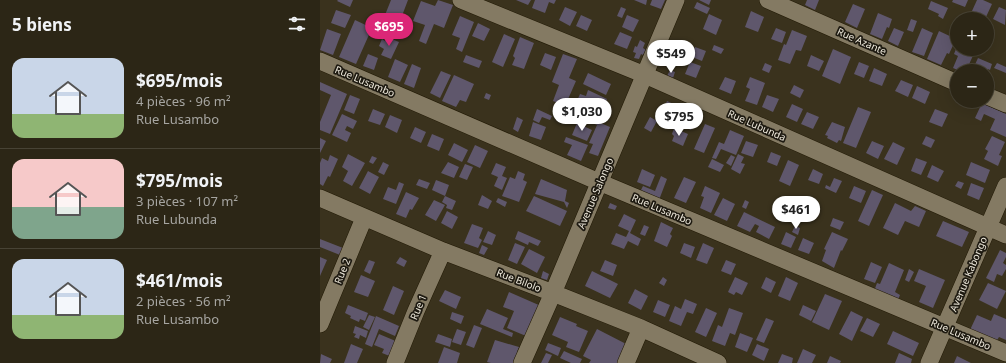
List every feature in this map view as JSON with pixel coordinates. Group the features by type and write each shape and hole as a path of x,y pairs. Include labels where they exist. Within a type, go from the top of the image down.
{"street":[{"name":"Rue Lubunda","path":"461,0 645,75 1006,235"},
{"name":"Avenue Salongo","path":"522,363 676,0"},
{"name":"Rue Azante","path":"768,0 950,80"},
{"name":"Rue Lusambo","path":"320,61 599,182 1006,353"},
{"path":"994,99 1006,104"},
{"name":"Avenue Kabongo","path":"929,363 1006,186"},
{"name":"Rue Bilolo","path":"320,198 443,251 640,328 718,363"},
{"name":"Rue 2","path":"320,324 364,218"},
{"name":"Rue 1","path":"395,363 443,251"},
{"path":"626,363 640,328"}],"building":[{"path":"353,0 350,7 337,1"},
{"path":"391,0 408,0 400,21 385,15"},
{"path":"438,0 453,5 444,28 434,24 426,44 419,41 425,25 413,21 421,1 435,6"},
{"path":"516,0 531,0 528,5"},
{"path":"535,0 556,0 554,4 549,2 545,13 532,8"},
{"path":"634,0 647,0 646,5"},
{"path":"652,0 665,0 661,9 650,5"},
{"path":"699,0 711,0 709,5"},
{"path":"807,0 819,0 815,10 805,5"},
{"path":"953,0 968,0 965,7 952,2"},
{"path":"977,0 983,0 992,4 988,12 972,11"},
{"path":"931,1 948,8 943,19 938,16 939,14 928,9"},
{"path":"697,2 710,8 707,14 694,8"},
{"path":"853,4 865,9 857,28 845,22"},
{"path":"565,7 577,12 570,26 559,20"},
{"path":"621,7 626,9 622,18 617,16"},
{"path":"999,7 1006,10 1005,25 994,20"},
{"path":"336,10 351,15 345,28 331,23"},
{"path":"751,11 764,17 758,32 745,27"},
{"path":"878,13 892,19 889,28 887,27 882,39 870,34"},
{"path":"709,14 722,20 716,35 703,29"},
{"path":"581,15 592,20 587,31 576,26"},
{"path":"627,15 639,20 633,32 622,27"},
{"path":"460,16 474,22 462,52 456,49 460,38 452,35"},
{"path":"911,19 917,21 913,32 907,30"},
{"path":"355,20 372,28 356,64 339,57"},
{"path":"478,23 490,29 484,41 472,36"},
{"path":"776,28 786,32 782,43 771,39"},
{"path":"894,28 904,32 898,46 888,41"},
{"path":"922,28 933,33 924,56 912,52"},
{"path":"327,29 341,34 333,55 320,50"},
{"path":"792,30 807,36 801,51 796,50 790,64 778,60 784,44 786,45"},
{"path":"939,31 950,36 950,52 949,54 947,53 941,65 927,59"},
{"path":"620,32 632,37 627,49 614,44"},
{"path":"504,34 515,39 503,67 492,62"},
{"path":"387,37 399,42 391,59 381,55 384,49 379,46 382,39 385,41"},
{"path":"520,37 534,43 524,69 512,65 515,58 513,56"},
{"path":"640,40 645,43 643,48 646,50 643,55 641,54 639,59 634,58 636,53 633,52 635,46 637,47"},
{"path":"680,43 684,44 677,61 673,59"},
{"path":"714,45 724,49 721,54 712,50"},
{"path":"695,47 706,51 702,61 692,57"},
{"path":"833,49 851,57 840,84 822,76"},
{"path":"545,53 556,57 551,70 540,65"},
{"path":"368,54 378,58 374,70 363,66"},
{"path":"563,54 577,59 569,78 576,81 565,106 553,101 559,85 552,82"},
{"path":"466,55 482,61 479,68 463,62"},
{"path":"811,55 824,61 819,71 807,66"},
{"path":"958,56 973,56 969,64 955,64"},
{"path":"978,58 992,64 975,64"},
{"path":"395,59 408,65 400,82 388,77"},
{"path":"690,62 701,66 696,78 685,74"},
{"path":"859,62 869,66 864,78 854,74"},
{"path":"765,63 772,66 769,73 762,70"},
{"path":"997,63 1006,67 1006,73 994,68"},
{"path":"412,64 421,68 414,88 404,84"},
{"path":"874,68 887,74 882,86 869,81"},
{"path":"670,70 675,72 673,78 667,76"},
{"path":"441,71 451,75 440,98 430,93"},
{"path":"588,73 611,84 606,95 583,84"},
{"path":"454,75 474,84 466,102 460,100 456,107 442,101"},
{"path":"725,77 736,81 731,94 719,89"},
{"path":"750,77 765,83 757,105 745,101 750,89 746,87"},
{"path":"901,80 913,85 908,97 895,91"},
{"path":"320,82 347,94 330,134 320,130 320,122 331,95 320,90"},
{"path":"794,85 804,90 800,98 790,93"},
{"path":"917,86 930,92 925,104 912,98"},
{"path":"588,90 607,99 601,112 584,104 583,106 576,103 580,94 586,96"},
{"path":"486,93 491,95 489,100 484,98"},
{"path":"350,95 360,99 354,114 344,110"},
{"path":"767,95 779,99 773,112 762,107"},
{"path":"667,101 698,115 691,130 661,116"},
{"path":"792,104 803,109 797,122 786,117"},
{"path":"858,107 871,112 856,148 843,143"},
{"path":"980,108 993,108 1006,114 1006,137 990,130 995,119 984,114 981,121 975,118"},
{"path":"373,109 385,114 380,125 368,121"},
{"path":"537,109 552,116 550,120 542,117 539,123 533,120"},
{"path":"935,109 948,114 942,127 929,122"},
{"path":"807,112 819,117 813,129 801,124"},
{"path":"342,114 357,121 353,129 347,126 345,130 351,133 347,142 332,135"},
{"path":"390,115 402,120 397,133 385,127"},
{"path":"517,117 523,120 518,132 513,129"},
{"path":"650,117 657,121 651,132 644,128"},
{"path":"591,119 610,127 598,156 589,153 593,144 589,143 597,125 590,122"},
{"path":"533,122 546,127 541,140 529,136"},
{"path":"832,122 845,127 841,141 839,140 837,143 827,138 828,136 825,135"},
{"path":"577,123 592,130 587,141 572,135"},
{"path":"705,124 715,128 704,153 694,149"},
{"path":"415,127 426,132 421,143 410,138"},
{"path":"674,128 688,134 683,146 672,141 674,136 672,134"},
{"path":"730,130 744,136 736,155 721,149 716,159 712,158 719,142 724,144"},
{"path":"432,134 444,139 439,151 427,146"},
{"path":"926,136 935,140 931,148 922,144"},
{"path":"992,136 1005,142 999,155 1002,156 998,166 984,159 988,151 985,149"},
{"path":"566,137 588,145 581,161 567,155 572,145 564,142"},
{"path":"320,138 326,141 320,153"},
{"path":"746,141 758,145 753,157 741,153"},
{"path":"872,141 884,146 878,159 866,153"},
{"path":"893,142 905,148 897,165 884,159"},
{"path":"454,143 468,150 462,162 448,155"},
{"path":"475,145 488,151 480,168 467,162"},
{"path":"771,152 781,156 777,166 767,162"},
{"path":"348,154 365,163 352,186 343,181 348,171 342,167"},
{"path":"738,154 744,157 741,163 745,164 740,174 731,169"},
{"path":"330,155 338,159 330,177 328,176 323,186 320,184 320,163 322,158 328,161"},
{"path":"731,155 735,157 731,166 726,163"},
{"path":"372,156 377,158 373,164 369,162"},
{"path":"916,158 927,162 921,175 911,171"},
{"path":"712,159 724,165 720,172 708,167"},
{"path":"788,160 799,165 790,186 779,181"},
{"path":"383,162 389,165 384,175 378,172"},
{"path":"448,162 459,167 454,178 441,173"},
{"path":"971,162 990,170 985,183 966,175"},
{"path":"496,163 506,167 502,176 507,178 502,190 494,186 498,177 491,174"},
{"path":"465,164 473,167 467,180 459,177"},
{"path":"932,165 944,171 938,182 927,177"},
{"path":"642,169 655,175 650,187 637,182"},
{"path":"813,169 823,174 819,184 808,180"},
{"path":"368,171 379,177 370,194 359,188"},
{"path":"518,171 525,174 523,180 527,182 519,202 502,196 510,177 515,179"},
{"path":"661,176 667,179 659,200 640,192 643,186 655,191"},
{"path":"684,177 696,182 686,203 674,198"},
{"path":"834,178 842,181 836,193 825,188 826,185 830,187"},
{"path":"419,179 430,183 427,189 416,185"},
{"path":"541,179 567,190 565,201 569,203 567,208 564,202 535,194"},
{"path":"436,180 449,185 445,196 432,190"},
{"path":"958,181 964,183 961,189 955,186"},
{"path":"399,182 404,184 396,204 383,199 388,187 396,190"},
{"path":"971,183 984,188 979,200 967,195"},
{"path":"705,186 720,193 711,213 700,208 704,197 701,196"},
{"path":"854,186 866,191 861,203 849,198"},
{"path":"872,190 883,195 869,226 858,221"},
{"path":"406,192 419,198 412,210 410,209 406,218 396,214"},
{"path":"482,195 492,201 488,209 478,205"},
{"path":"445,196 456,201 452,210 446,208 447,205 442,202"},
{"path":"534,196 567,211 560,226 526,211"},
{"path":"498,198 507,202 505,207 496,202"},
{"path":"723,198 735,204 727,221 714,215"},
{"path":"434,200 445,205 436,221 425,215"},
{"path":"745,200 749,202 746,209 742,207"},
{"path":"610,203 617,206 615,210 608,208"},
{"path":"895,203 911,211 915,206 926,211 919,227 905,221 898,235 883,228"},
{"path":"797,208 805,212 802,220 793,216"},
{"path":"447,211 458,217 452,229 441,223"},
{"path":"744,212 775,227 769,239 756,232 759,226 755,224 750,232 737,226"},
{"path":"624,214 636,220 630,233 641,239 638,246 628,241 624,249 611,244 616,233 626,237 629,231 618,226"},
{"path":"833,218 844,222 840,230 830,226"},
{"path":"943,221 969,232 962,247 936,236"},
{"path":"661,222 673,228 670,234 672,236 667,247 654,241"},
{"path":"472,224 483,228 479,238 482,240 478,248 464,243"},
{"path":"644,225 649,227 645,236 640,234"},
{"path":"795,226 800,228 798,235 792,232"},
{"path":"488,231 496,235 492,245 483,242"},
{"path":"518,231 541,241 538,246 529,242 528,245 515,239"},
{"path":"786,232 796,237 791,248 781,244"},
{"path":"832,232 848,239 842,251 841,250 834,268 822,261 826,250 824,249"},
{"path":"803,238 814,243 809,254 798,250"},
{"path":"320,239 343,248 340,255 320,247"},
{"path":"515,243 525,247 517,264 508,260"},
{"path":"684,243 695,247 691,258 680,253"},
{"path":"703,243 714,248 707,264 696,260"},
{"path":"482,245 488,248 484,255 479,253"},
{"path":"529,249 545,257 537,273 521,264"},
{"path":"1000,250 1006,253 1003,263 1006,265 1006,269 1002,276 997,274 994,282 986,278"},
{"path":"320,257 327,260 320,276"},
{"path":"400,257 407,261 404,267 396,263"},
{"path":"369,260 375,262 370,274 364,271"},
{"path":"605,260 617,265 613,276 600,271"},
{"path":"726,260 736,264 731,275 721,271"},
{"path":"871,262 882,267 875,283 864,279"},
{"path":"889,263 904,270 895,292 900,295 896,304 873,294 877,283 880,284"},
{"path":"909,269 914,272 909,282 905,280"},
{"path":"919,269 945,280 933,308 919,302 926,286 914,281"},
{"path":"543,271 549,274 547,280 541,278"},
{"path":"592,271 618,284 610,298 585,286"},
{"path":"361,275 375,281 368,297 354,292"},
{"path":"663,277 667,280 664,286 659,283"},
{"path":"735,277 748,283 742,295 736,292 734,295 728,292"},
{"path":"766,277 776,282 771,293 761,288"},
{"path":"786,277 798,283 790,301 778,296"},
{"path":"988,283 1006,291 997,309 979,300"},
{"path":"393,286 404,291 394,315 383,310"},
{"path":"635,289 648,296 641,310 628,303"},
{"path":"445,290 461,297 456,309 439,301"},
{"path":"509,292 541,306 526,336 507,328 514,311 503,307"},
{"path":"825,294 842,301 829,330 812,322"},
{"path":"685,299 697,304 693,314 687,312 681,326 669,321 675,306 681,309"},
{"path":"658,300 670,305 665,317 653,312"},
{"path":"348,305 368,313 365,321 360,319 359,322 350,318 351,316 345,313"},
{"path":"803,305 816,311 811,321 799,315"},
{"path":"706,308 717,313 706,337 695,332"},
{"path":"729,308 743,313 735,335 730,333 725,346 712,341 718,325 722,327"},
{"path":"487,309 508,318 503,329 513,333 512,337 480,324"},
{"path":"851,311 863,317 852,341 839,334"},
{"path":"452,312 464,316 461,324 450,319"},
{"path":"994,314 1006,319 1006,340 999,337 996,342 970,330 977,315 991,321"},
{"path":"369,315 375,317 369,330 363,327"},
{"path":"376,316 399,326 395,336 379,329 372,347 365,344"},
{"path":"560,317 577,324 576,326 588,331 579,352 566,347 568,342 552,335"},
{"path":"766,318 774,321 764,343 756,340"},
{"path":"867,318 880,324 873,337 860,331"},
{"path":"474,325 482,328 474,348 466,345"},
{"path":"355,326 368,331 366,338 360,335 359,339 354,337 356,334 353,333"},
{"path":"457,329 466,332 461,345 452,342"},
{"path":"597,329 632,347 624,363 589,363 591,360 583,356"},
{"path":"893,331 919,343 913,356 887,344"},
{"path":"740,333 753,338 747,352 735,347"},
{"path":"379,334 398,342 392,357 382,353 384,349 374,345"},
{"path":"438,334 452,339 450,347 435,342"},
{"path":"495,340 519,347 517,352 521,353 519,358 515,357 513,363 487,362"},
{"path":"548,343 561,348 558,356 545,350"},
{"path":"351,344 363,349 357,363 344,363"},
{"path":"757,344 769,349 764,361 752,355"},
{"path":"444,347 460,353 457,363 438,363"},
{"path":"803,349 816,355 812,363 797,363"},
{"path":"564,351 582,359 580,363 571,363 560,358"},
{"path":"546,353 552,355 548,363 541,363"},
{"path":"899,353 912,359 911,363 895,363"},
{"path":"321,354 332,359 330,363 320,363"},
{"path":"782,354 793,358 792,363 778,363"},
{"path":"830,356 841,361 840,363 827,363"},
{"path":"957,356 971,363 954,363"}]}
